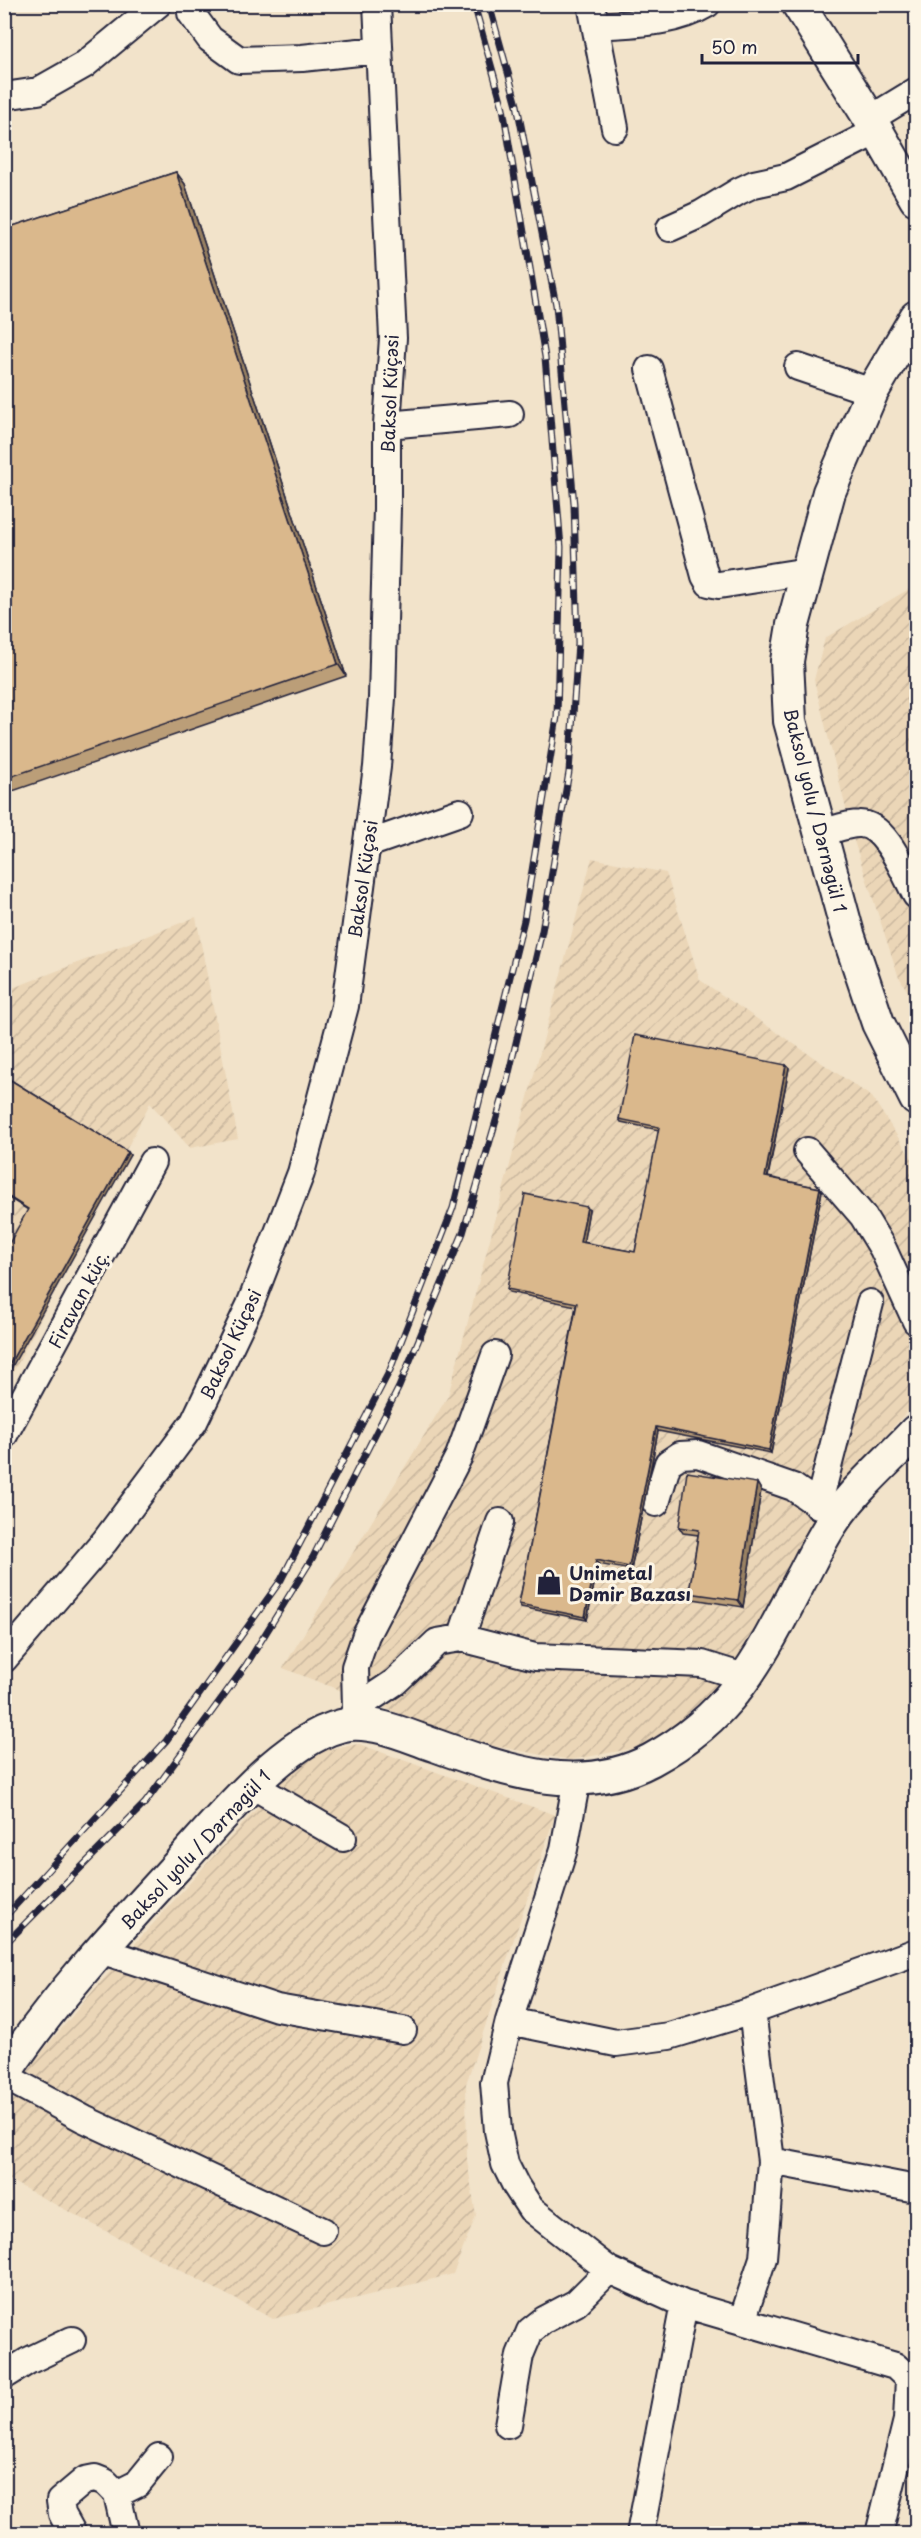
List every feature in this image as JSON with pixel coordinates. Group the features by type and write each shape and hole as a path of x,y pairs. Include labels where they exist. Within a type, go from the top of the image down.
{"main road":[{"path":"798,4 874,125 916,199"},
{"name":"Baksol yolu / Dərnəgül 1","path":"916,317 872,392 829,492 793,625 787,661 790,721 848,934 878,1023 916,1099"},
{"name":"Baksol yolu / Dərnəgül 1","path":"4,2075 53,2005 100,1950 252,1785 305,1743 353,1716 370,1725 407,1735 498,1768 545,1777 597,1778 625,1771 673,1748 714,1716 747,1678 762,1655 827,1512 916,1431"}],"street":[{"path":"4,96 38,91 84,65 158,4"},
{"path":"192,4 191,13 210,39 239,60 302,58 378,50"},
{"name":"Baksol Küçəsi","path":"4,1659 105,1541 194,1422 250,1305 301,1173 345,1006 368,844 382,698 387,425 393,338 377,4"},
{"path":"615,129 594,15 667,21 694,12 707,4"},
{"path":"670,228 701,214 754,184 794,174 874,125 916,91"},
{"path":"798,368 872,392"},
{"path":"649,369 705,576 709,583 719,585 807,572"},
{"path":"387,425 510,414"},
{"path":"368,844 460,812"},
{"path":"821,833 859,824 874,828 889,844 916,896"},
{"path":"807,1151 863,1216 883,1249 916,1321"},
{"name":"Firavan küç.","path":"4,1436 152,1162"},
{"path":"657,1503 668,1463 680,1455 698,1454 793,1487 827,1512 870,1303"},
{"path":"353,1716 355,1667 366,1635 459,1456 495,1355"},
{"path":"461,1638 500,1522"},
{"path":"353,1716 437,1642 461,1638 535,1657 702,1664 747,1678"},
{"path":"576,1779 564,1849 509,2021 494,2083 498,2131 505,2164 531,2209 609,2270 684,2304 895,2366 909,2379 907,2420 879,2534"},
{"path":"252,1785 343,1838"},
{"path":"100,1950 277,2008 403,2030"},
{"path":"509,2021 616,2043 669,2036 752,2011 916,1952"},
{"path":"742,2321 763,2258 771,2161 752,2011"},
{"path":"4,2075 84,2119 323,2231"},
{"path":"771,2161 916,2189"},
{"path":"508,2425 520,2355 530,2331 544,2320 576,2303 609,2270"},
{"path":"640,2534 684,2304"},
{"path":"4,2376 28,2361 72,2340"},
{"path":"117,2494 137,2484 159,2457"},
{"path":"73,2534 62,2514 60,2501 85,2480 95,2478 105,2482 117,2494 126,2534"}],"shaded area":[{"path":"916,585 916,1006 898,975 854,841 814,680 825,638"},
{"path":"592,858 666,873 700,980 872,1097 916,1165 916,1401 833,1496 747,1657 701,1714 636,1748 570,1760 472,1742 283,1668 448,1396"},
{"path":"196,917 238,1139 190,1148 150,1103 5,1389 5,991"},
{"path":"359,1744 555,1815 466,2084 467,2160 476,2216 453,2274 273,2319 5,2178 4,2118 31,2065 98,1985 284,1778 323,1750"}],"building":[{"path":"176,172 338,664 4,779 4,229"},
{"path":"635,1035 786,1065 765,1177 820,1188 769,1450 656,1427 629,1567 596,1560 585,1617 519,1604 577,1303 507,1289 525,1194 587,1207 580,1242 635,1252 659,1127 619,1119"},
{"path":"4,1076 128,1152 4,1374 4,1253 28,1209 4,1194"},
{"path":"687,1472 757,1483 738,1600 689,1593 699,1530 679,1527"}],"railway":[{"path":"4,1918 166,1741 281,1580 390,1370 453,1208 524,920 557,717 561,547 545,357 503,108 474,4"},
{"path":"4,1945 145,1803 246,1665 313,1557 399,1387 463,1233 505,1090 542,931 569,772 578,643 574,504 556,305 517,105 489,4"}],"place":[{"name":"Unimetal Dəmir Bazası","path":"549,1582"}]}
